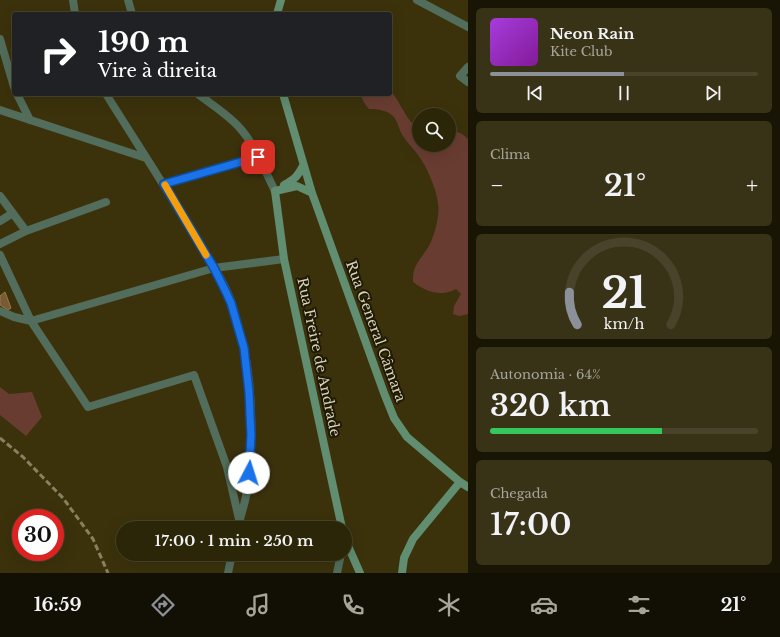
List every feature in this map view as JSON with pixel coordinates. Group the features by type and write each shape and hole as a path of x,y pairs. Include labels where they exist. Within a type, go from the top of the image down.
{"main road":[{"path":"278,12 281,0"},
{"name":"Rua General Câmara","path":"284,96 312,193 394,418 407,437 460,482 468,487"},
{"path":"275,191 296,178 303,166"},
{"path":"275,191 297,186 312,193"},
{"name":"Rua Freire de Andrade","path":"275,191 284,259 340,521"},
{"path":"402,573 404,558 413,539 460,482"},
{"path":"352,555 360,573"}],"street":[{"path":"73,0 75,12"},
{"path":"128,0 131,12"},
{"path":"417,0 468,27"},
{"path":"0,39 12,80"},
{"path":"468,67 460,76 468,82"},
{"path":"18,96 30,120"},
{"path":"107,96 164,184 214,268 231,303 244,348 249,392 250,462 246,497 240,521"},
{"path":"201,96 238,125 258,157 275,191"},
{"path":"0,110 146,158"},
{"path":"164,184 258,157"},
{"path":"0,196 26,232"},
{"path":"0,244 26,232 106,202"},
{"path":"0,221 13,213"},
{"path":"0,255 31,321 88,407 194,375 227,467 238,521"},
{"path":"0,311 14,317 31,321 214,268 284,259"},
{"path":"228,573 231,561"},
{"path":"337,573 340,561"}],"shaded area":[{"path":"392,93 412,123 412,148 400,131 395,118 392,115 386,111 369,109 362,96 392,96"},
{"path":"456,132 464,135 468,139 468,314 459,316 453,314 454,306 461,294 456,289 445,293 440,293 429,291 413,282 414,271 430,244 438,219 438,203 434,186 426,167 415,152 456,152"},
{"path":"0,387 9,394 32,392 42,417 26,436 0,415"}],"building":[{"path":"5,292 11,308 8,310 0,305 0,296"}],"railway":[{"path":"0,438 23,457 63,498 93,539 108,573"}],"slow traffic":[{"path":"165,185 206,255"}],"route":[{"path":"249,473 251,435 249,392 244,348 231,303 214,268 164,184 258,157"}]}
